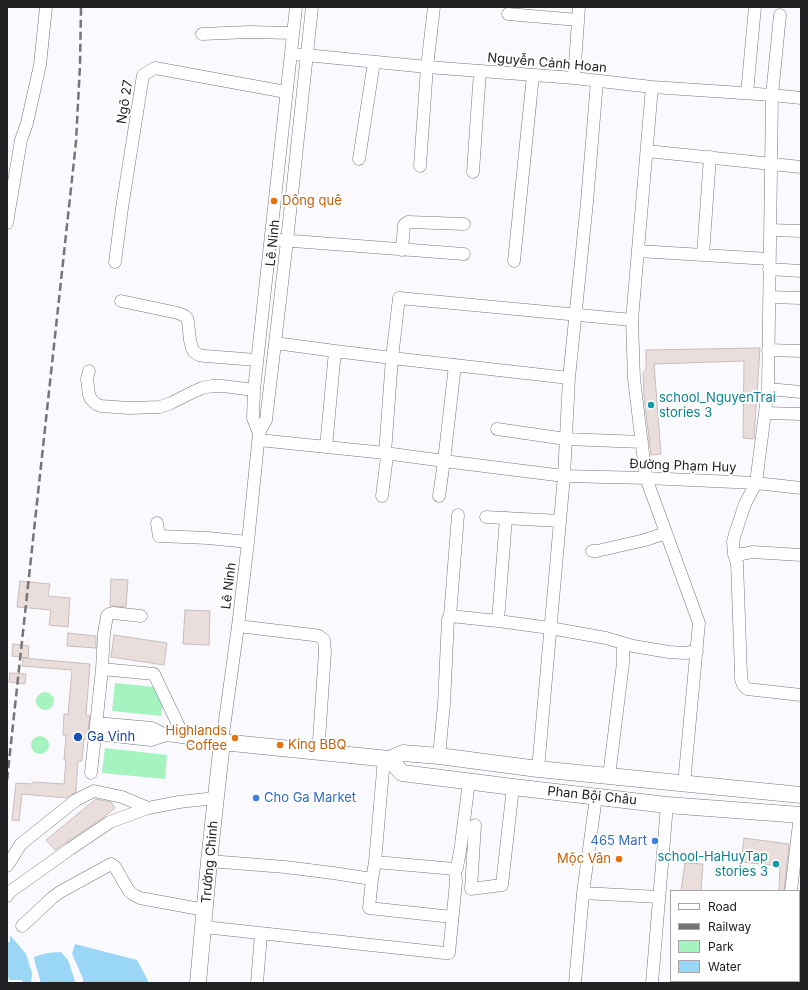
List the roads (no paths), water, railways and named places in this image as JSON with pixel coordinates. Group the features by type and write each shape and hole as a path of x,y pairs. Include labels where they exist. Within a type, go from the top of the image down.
{"main road":[{"name":"Phan Bội Châu","path":"222,742 387,759 403,753 439,756 538,769 801,795"},
{"name":"Trường Chinh","path":"198,983 222,742"},
{"name":"Phan Bội Châu","path":"387,759 402,773 468,782 667,805 800,815"},
{"path":"513,787 516,766"},
{"path":"736,809 737,789"}],"street":[{"path":"7,223 21,140 27,123 40,65 46,7"},
{"name":"Lê Ninh","path":"259,436 253,418 254,390 296,7"},
{"name":"Lê Ninh","path":"222,742 238,626 259,436 266,420 312,7"},
{"path":"420,166 427,67 434,7"},
{"path":"574,78 578,7"},
{"path":"747,93 755,7"},
{"path":"508,14 578,20"},
{"path":"780,15 772,95 768,389 756,483 744,504 733,542 734,554 737,563 741,679 743,685 747,689 801,694"},
{"path":"202,34 249,32 293,33"},
{"name":"Nguyễn Cảnh Hoan","path":"291,54 427,67 574,78 652,87 801,98"},
{"path":"359,159 374,62"},
{"name":"Ngõ 27","path":"115,262 143,75 155,68 286,92"},
{"path":"473,172 480,71"},
{"path":"514,261 533,75"},
{"path":"538,769 564,476 569,378 598,81"},
{"path":"652,87 632,320 634,379 646,478 700,624 684,784"},
{"path":"647,151 801,167"},
{"path":"703,255 710,157"},
{"path":"402,250 404,225 408,222 464,224"},
{"path":"770,230 801,231"},
{"path":"271,239 464,254"},
{"path":"638,251 703,255 769,264 801,271"},
{"path":"769,297 801,298"},
{"path":"382,496 387,456 385,453 392,358 399,298 632,320"},
{"path":"121,302 171,312 188,318 192,348 194,352 199,355 257,360"},
{"path":"275,343 335,352 569,378"},
{"path":"768,350 801,351"},
{"path":"326,447 335,352"},
{"path":"439,496 455,365"},
{"path":"89,371 87,379 89,395 96,404 101,406 129,408 160,407 202,388 212,386 254,390"},
{"path":"768,389 801,392"},
{"path":"765,413 801,414"},
{"path":"497,429 566,439 642,442"},
{"name":"Đường Phạm Huy","path":"259,436 326,447 564,476 756,483 801,488"},
{"path":"439,756 444,704 448,617 450,616 458,515"},
{"path":"486,517 560,521"},
{"path":"498,621 506,518"},
{"path":"157,523 159,536 208,538 248,542"},
{"path":"592,551 645,540 666,532"},
{"path":"734,554 752,552 801,555"},
{"path":"91,774 102,669 104,632 107,616 113,613 140,616"},
{"path":"450,616 550,628 606,638 633,646 669,652 684,653 697,651"},
{"path":"238,626 313,635 319,636 324,640 325,652 319,740"},
{"path":"609,776 623,643"},
{"path":"102,669 154,674 184,737"},
{"path":"95,729 151,740 166,735 222,742"},
{"path":"387,759 369,908 452,916"},
{"path":"204,927 449,953 456,882 455,870 461,845 468,782"},
{"path":"475,825 470,890 502,885 513,787"},
{"path":"7,866 21,844 76,800 94,791 122,798 148,808"},
{"path":"574,983 583,893 596,797"},
{"path":"7,896 57,858 110,822 148,808 179,802 216,798"},
{"path":"652,983 667,805"},
{"path":"791,890 800,815"},
{"path":"209,861 285,867 372,879"},
{"path":"375,862 455,870"},
{"path":"22,926 60,892 111,864 115,867 130,891 140,898 206,910"},
{"path":"583,893 659,897"},
{"path":"256,983 261,934"}],"water":[{"path":"10,935 26,954 32,973 31,983 23,983 22,980 9,980 7,973 7,942 10,942"},
{"path":"75,944 137,960 149,983 83,983 83,979 72,954"},
{"path":"61,952 68,960 75,981 74,983 41,983 34,957 47,953"}],"railway":[{"path":"7,780 76,142 81,7"}],"place":[{"name":"Dông quê","path":"274,201"},
{"name":"school_NguyenTrai stories 3","path":"651,405"},
{"name":"Ga Vinh","path":"78,737"},
{"name":"Highlands Coffee","path":"235,738"},
{"name":"King BBQ","path":"280,745"},
{"name":"Cho Ga Market","path":"256,798"},
{"name":"465 Mart","path":"655,841"},
{"name":"Mộc Vân","path":"619,859"},
{"name":"school-HaHuyTap stories 3","path":"776,864"}]}
